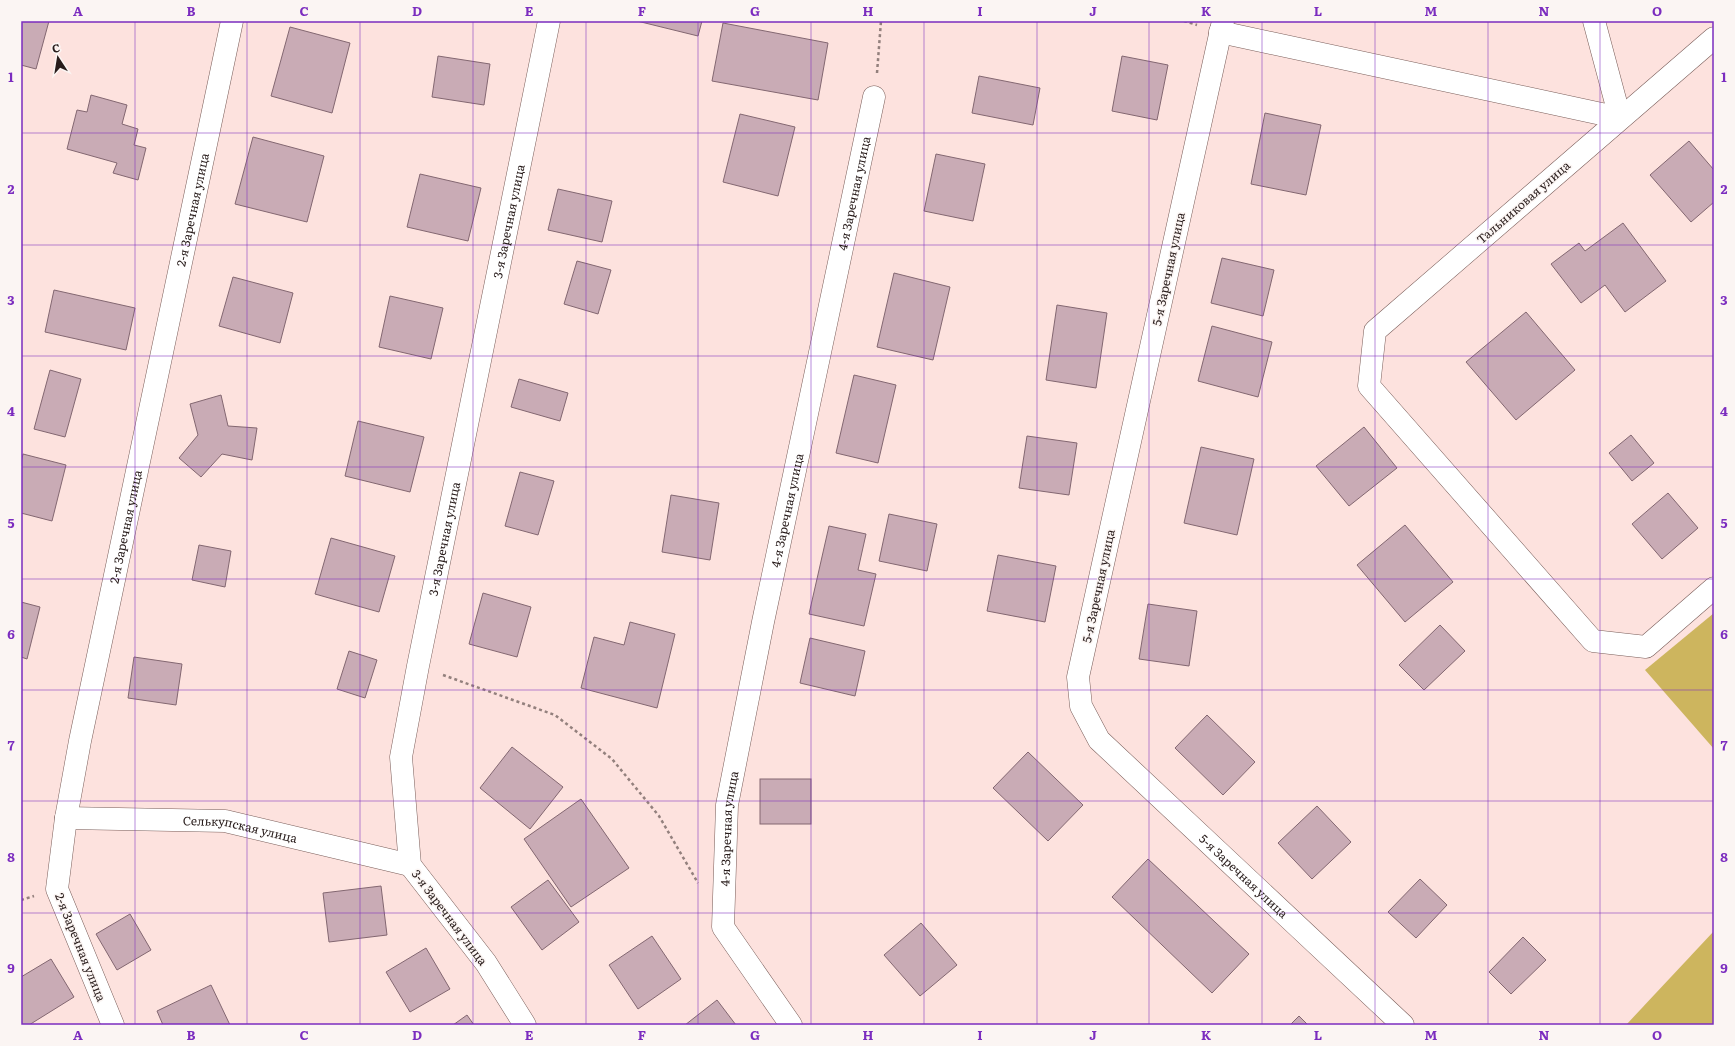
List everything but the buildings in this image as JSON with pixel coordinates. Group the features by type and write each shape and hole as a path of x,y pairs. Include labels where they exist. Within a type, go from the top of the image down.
{"street":[{"name":"2-я Заречная улица","path":"113,1025 57,889 66,818 82,733 232,21"},
{"name":"3-я Заречная улица","path":"525,1025 486,963 410,865 401,757 418,666 549,21"},
{"path":"1222,26 1620,118 1594,21"},
{"name":"5-я Заречная улица","path":"1222,26 1078,677 1081,706 1098,740 1404,1025"},
{"name":"Тальниковая улица","path":"1714,38 1376,331 1369,386 1593,641 1646,647 1714,588"},
{"name":"4-я Заречная улица","path":"791,1025 723,927 727,805 763,622 874,97"},
{"name":"Селькупская улица","path":"66,818 225,821 410,865"}],"path":[{"path":"874,97 882,21"},
{"name":"4-я Заречная улица","path":"418,666 555,715 612,759 660,816 700,888"}],"shaded area":[{"path":"1714,613 1714,749 1645,670"},
{"path":"1714,931 1714,1025 1626,1025"}]}
